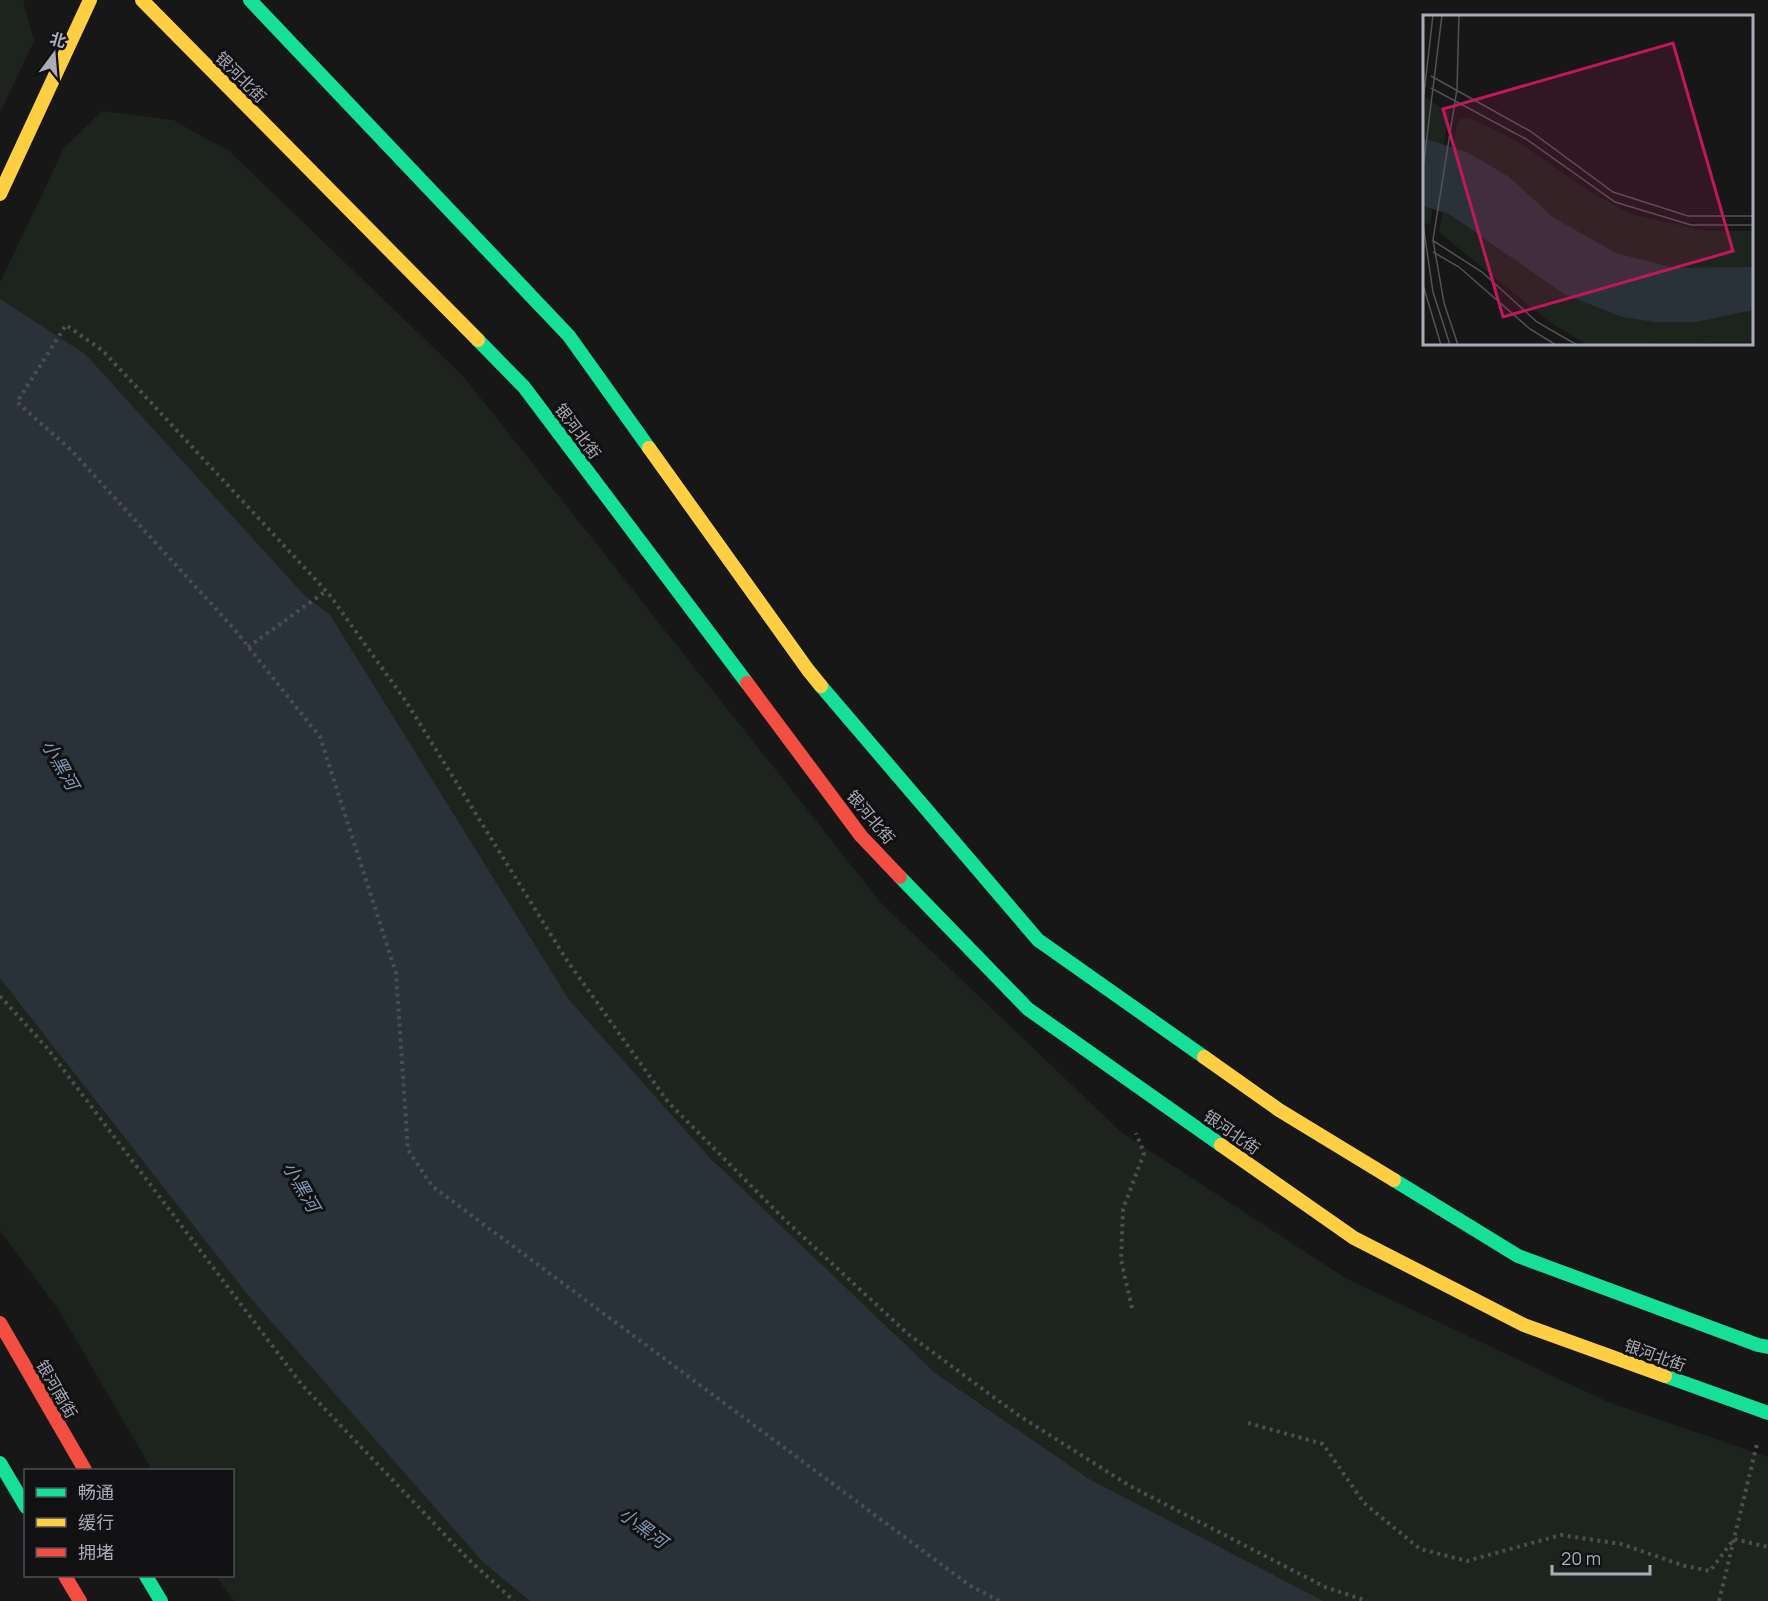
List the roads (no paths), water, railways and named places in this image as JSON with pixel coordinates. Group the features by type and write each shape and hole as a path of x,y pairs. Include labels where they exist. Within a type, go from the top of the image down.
{"main road":[{"path":"0,194 90,0"},
{"name":"银河北街","path":"141,0 524,387 861,836 1028,1009 1354,1238 1524,1325 1767,1412"},
{"path":"250,0 569,336 808,670 1038,940 1279,1110 1518,1256 1768,1347"},
{"name":"银河南街","path":"0,1323 84,1469"},
{"path":"0,1463 24,1504"},
{"path":"66,1577 80,1601"},
{"path":"147,1577 161,1601"}],"water":[{"name":"小黑河","path":"0,299 85,354 304,595 330,615 569,1000 710,1158 935,1373 1089,1479 1323,1601 530,1601 483,1562 248,1295 0,978"}]}
